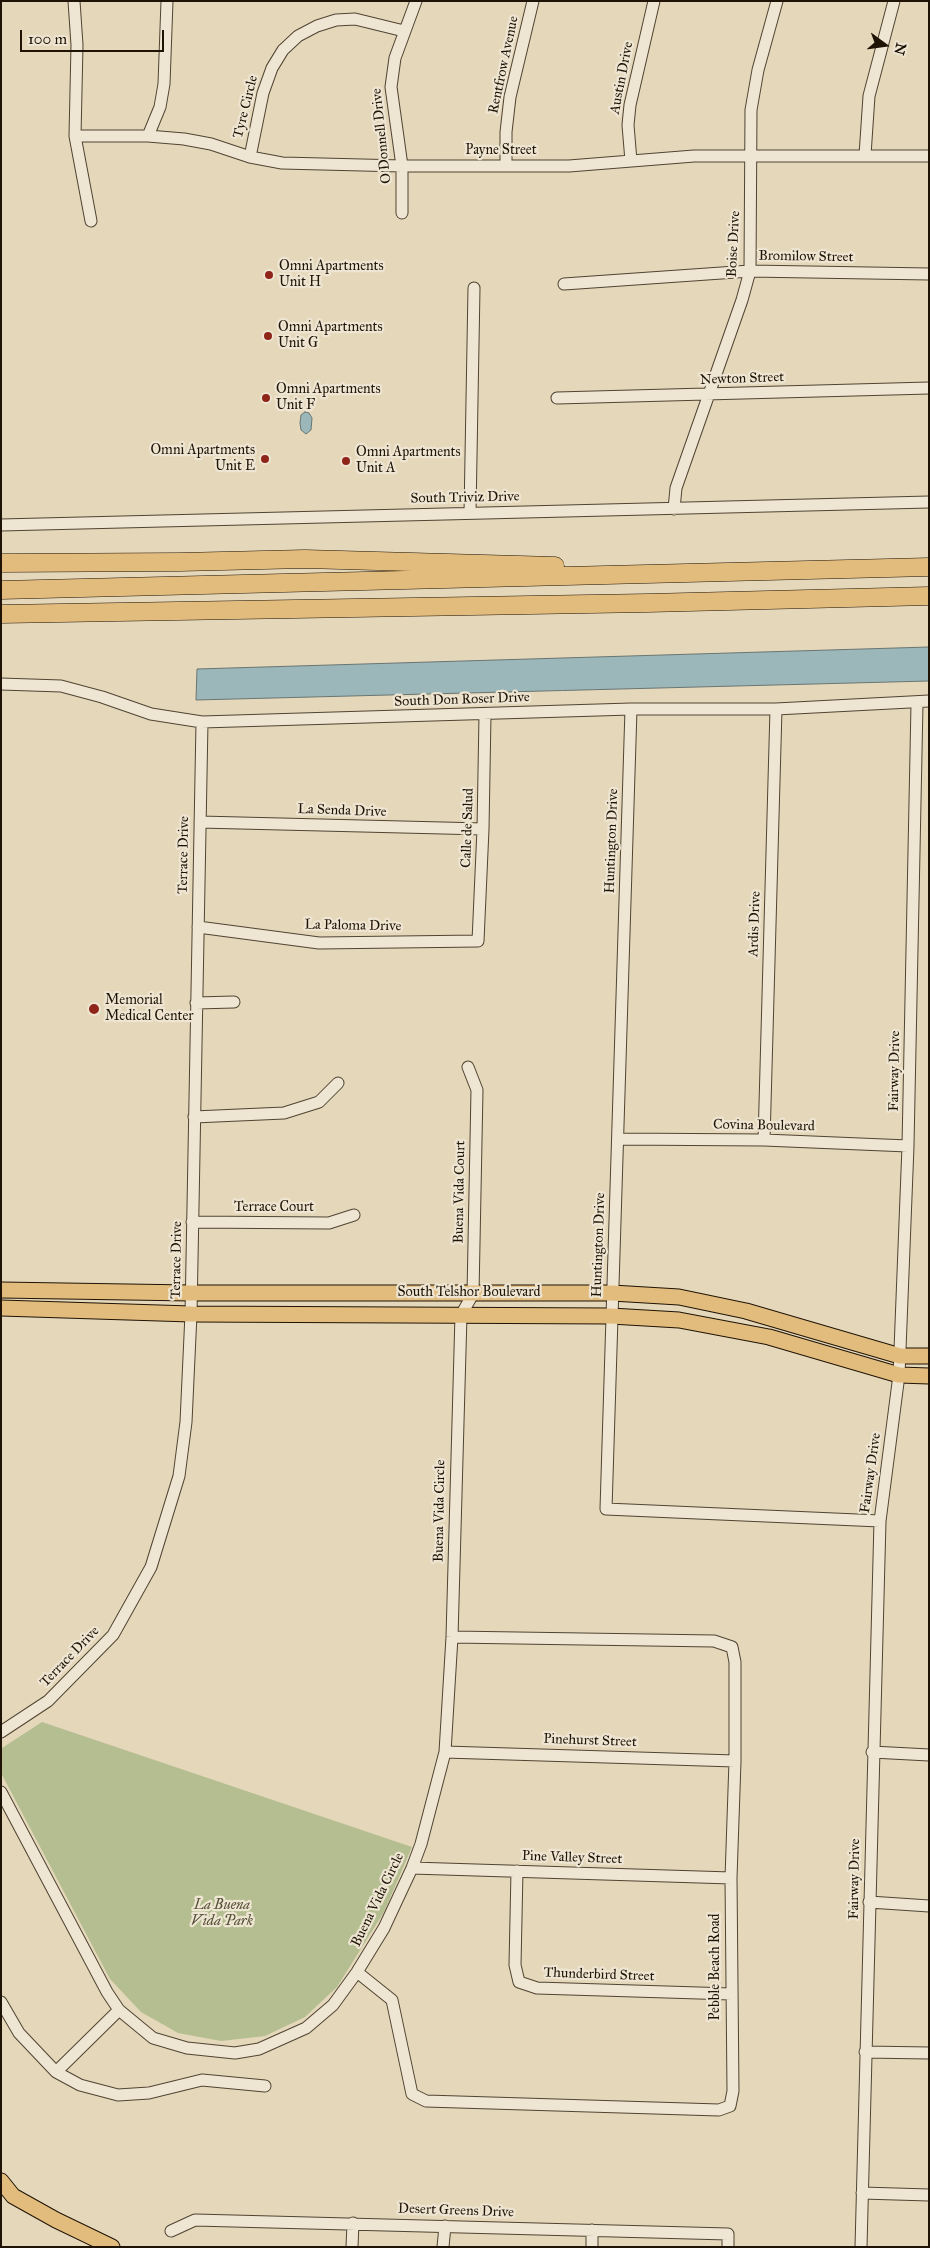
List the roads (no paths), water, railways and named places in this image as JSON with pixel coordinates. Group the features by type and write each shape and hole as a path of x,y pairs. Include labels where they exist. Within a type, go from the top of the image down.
{"highway":[{"path":"1,563 305,559 731,572"},
{"path":"1,590 929,566"},
{"path":"1,614 648,603 929,596"},
{"path":"1,624 103,612"}],"main road":[{"name":"South Telshor Boulevard","path":"1,1290 191,1294 612,1293 679,1297 736,1309 900,1356 929,1356"},
{"name":"South Telshor Boulevard","path":"1,1308 191,1314 611,1316 679,1320 770,1337 899,1375 929,1376"},
{"path":"1,2181 13,2196 56,2220 112,2247"}],"street":[{"path":"74,1 77,45 75,136 91,221"},
{"path":"148,136 160,107 164,84 167,1"},
{"name":"O Donnell Drive","path":"402,213 402,166 392,107 391,87 395,58 416,1"},
{"name":"Rentfrow Avenue","path":"506,166 506,132 510,97 533,1"},
{"name":"Austin Drive","path":"631,161 628,125 630,104 654,1"},
{"name":"Boise Drive","path":"674,509 676,488 742,300 750,271 751,110 758,70 777,1"},
{"path":"865,155 869,96 894,1"},
{"name":"Tyre Circle","path":"250,157 263,93 272,68 283,50 298,36 317,26 336,20 355,18 404,31"},
{"name":"Payne Street","path":"75,136 148,136 210,144 250,157 282,163 402,166 569,166 694,156 929,156"},
{"name":"Bromilow Street","path":"564,284 750,271 929,274"},
{"path":"470,513 474,288"},
{"name":"Newton Street","path":"557,398 929,388"},
{"name":"South Triviz Drive","path":"1,525 929,502"},
{"name":"South Don Roser Drive","path":"1,684 61,686 102,697 151,714 202,722 485,715 631,709 776,709 929,702"},
{"name":"Fairway Drive","path":"860,2247 872,1752 880,1521 899,1375 908,1146 917,704"},
{"name":"Huntington Drive","path":"631,709 606,1509 880,1521"},
{"name":"Ardis Drive","path":"764,1140 776,709"},
{"name":"Calle de Salud","path":"478,942 483,830 485,715"},
{"name":"Terrace Drive","path":"1,1732 48,1701 113,1635 151,1567 182,1461 186,1422 191,1314 202,722"},
{"name":"La Senda Drive","path":"200,822 483,830"},
{"name":"La Paloma Drive","path":"198,927 319,942 478,942"},
{"path":"196,1003 234,1002"},
{"name":"Buena Vida Court","path":"461,1315 473,1294 477,1090 468,1067"},
{"path":"194,1117 284,1113 319,1102 338,1083"},
{"name":"Covina Boulevard","path":"619,1140 764,1140 908,1146"},
{"name":"Terrace Court","path":"192,1222 329,1224 354,1215"},
{"name":"Buena Vida Circle","path":"1,1792 107,1992 119,2010 152,2038 188,2048 235,2053 259,2049 306,2028 333,2005 357,1972 384,1928 412,1868 421,1844 444,1752 452,1637 461,1315"},
{"name":"Pebble Beach Road","path":"357,1972 392,2000 412,2094 426,2101 719,2110 730,2106 733,2091 731,1878 735,1761 734,1662 732,1647 714,1641 452,1637"},
{"name":"Pinehurst Street","path":"444,1752 735,1761"},
{"path":"872,1752 929,1755"},
{"name":"Pine Valley Street","path":"412,1868 731,1878"},
{"name":"Thunderbird Street","path":"517,1871 515,1965 519,1982 537,1988 731,1994"},
{"path":"869,1902 929,1906"},
{"path":"1,2002 19,2033 56,2072 80,2085 118,2095 149,2093 202,2080 265,2086"},
{"path":"56,2072 119,2010"},
{"path":"866,2052 929,2053"},
{"path":"862,2193 929,2195"},
{"name":"Desert Greens Drive","path":"171,2230 195,2220 728,2234 728,2247"},
{"path":"352,2247 353,2223"},
{"path":"443,2247 445,2226"},
{"path":"592,2230 592,2247"}],"water":[{"path":"305,412 309,413 312,418 311,430 306,434 301,430 300,423 301,415"},
{"path":"929,647 929,681 196,700 197,669"}],"place":[{"name":"Omni Apartments Unit H","path":"269,275"},
{"name":"Omni Apartments Unit G","path":"268,336"},
{"name":"Omni Apartments Unit F","path":"266,398"},
{"name":"Omni Apartments Unit E","path":"265,459"},
{"name":"Omni Apartments Unit A","path":"346,461"},
{"name":"Memorial Medical Center","path":"94,1009"}],"park label":[{"name":"La Buena Vida Park","path":"222,1914"}]}
